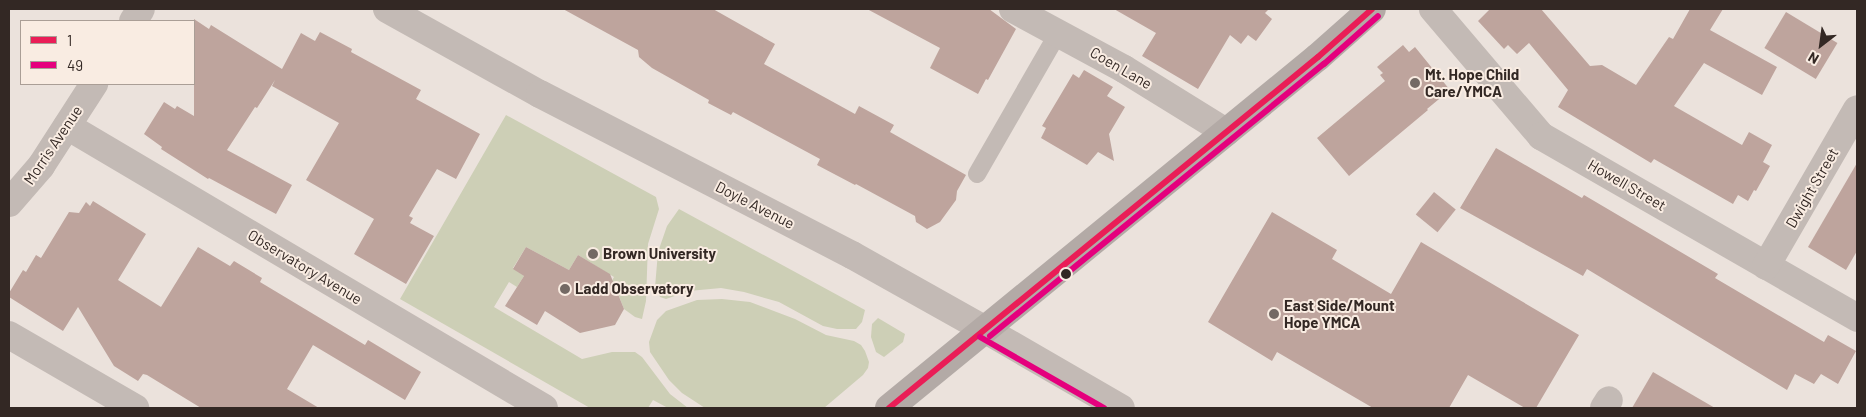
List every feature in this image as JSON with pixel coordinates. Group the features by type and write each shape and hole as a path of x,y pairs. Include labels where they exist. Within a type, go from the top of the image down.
{"main road":[{"path":"889,408 1318,57 1362,12"}],"street":[{"path":"134,20 141,9"},
{"name":"Doyle Avenue","path":"387,9 540,94 852,256 1121,408"},
{"name":"Coen Lane","path":"1013,9 1124,69 1226,132"},
{"name":"Howell Street","path":"1434,9 1541,136 1857,318"},
{"name":"Morris Avenue","path":"12,195 41,166 93,85"},
{"name":"Dwight Street","path":"1766,266 1857,109"},
{"name":"Observatory Avenue","path":"67,126 544,408"},
{"path":"9,335 134,408"}],"lane":[{"path":"977,174 1058,33"}],"green space":[{"path":"506,115 656,197 659,209 648,244 646,301 642,319 635,317 624,309 617,291 609,286 614,277 578,255 569,270 526,247 513,268 524,276 517,287 509,282 494,307 582,359 612,352 635,352 642,357 670,394 688,408 668,408 653,400 648,408 590,408 400,299"},
{"path":"679,209 865,310 862,322 856,329 837,329 823,326 779,302 744,292 721,288 689,291 666,299 660,297 655,287 658,252 667,226"},
{"path":"722,299 750,302 795,319 826,335 854,341 861,345 865,351 869,362 868,368 863,375 824,408 705,408 682,393 669,380 650,352 649,342 657,320 666,311 697,300"},
{"path":"878,318 905,334 903,342 884,357 876,352 871,337 872,324"}],"building":[{"path":"563,9 713,9 775,44 764,64 855,114 859,106 894,125 890,132 966,175 957,191 956,200 940,222 927,229 916,222 915,216 817,165 820,159 733,112 731,115 708,103 709,100 652,68 639,57 638,50"},
{"path":"867,9 989,9 1016,29 988,80 986,79 978,94 930,68 940,48"},
{"path":"1114,9 1269,9 1265,13 1272,19 1256,41 1248,35 1241,44 1230,35 1198,89 1142,56 1156,33"},
{"path":"1490,9 1541,9 1590,66 1602,65 1636,85 1669,37 1673,39 1690,9 1723,9 1710,30 1777,67 1762,95 1704,63 1674,106 1742,145 1749,132 1772,145 1763,162 1770,166 1756,191 1754,190 1748,201 1738,195 1733,204 1654,159 1651,163 1558,107 1568,90 1529,43 1517,54 1508,45 1504,49 1478,21"},
{"path":"1786,12 1837,43 1816,79 1764,48"},
{"path":"194,20 209,29 211,25 282,69 301,33 315,41 320,32 352,49 351,52 421,90 416,99 480,134 456,179 437,169 409,216 413,218 410,223 434,236 406,284 354,254 374,219 306,180 339,123 272,86 275,80 227,150 292,185 276,214 208,179 161,149 162,147 144,134 164,102 175,109 177,106 194,116"},
{"path":"1403,45 1409,52 1415,47 1450,90 1349,176 1317,138 1385,81 1380,75 1383,73 1377,67"},
{"path":"1084,70 1113,87 1107,96 1125,107 1109,134 1114,161 1098,152 1087,165 1041,138 1046,128 1042,126 1073,74 1079,78"},
{"path":"1496,148 1582,198 1584,195 1718,274 1715,278 1824,342 1828,335 1856,351 1838,384 1821,374 1814,384 1795,374 1787,390 1587,269 1583,276 1460,208"},
{"path":"1857,163 1857,251 1846,270 1808,247"},
{"path":"1434,192 1456,210 1438,232 1416,215"},
{"path":"93,201 146,234 118,280 161,307 198,247 230,266 234,261 262,278 260,282 365,345 368,340 421,372 405,400 313,345 287,389 319,408 201,408 147,375 143,374 138,381 114,366 78,307 63,331 9,297 9,293 23,270 26,272 36,255 41,258 69,212 79,213 86,202 90,206"},
{"path":"1272,212 1337,250 1332,259 1391,294 1421,242 1579,335 1536,408 1525,408 1468,375 1449,408 1373,408 1277,352 1272,361 1208,322"},
{"name":"Ladd Observatory","path":"526,247 569,270 578,255 610,274 624,309 615,325 580,333 545,311 537,325 505,306 524,276 513,269"},
{"path":"1653,372 1715,408 1632,408"}],"transit line":[{"name":"1","path":"889,408 1318,57 1372,9"},
{"name":"49","path":"990,336 1324,64 1378,16"},
{"name":"49","path":"980,337 1104,408"}],"place":[{"name":"Mt. Hope Child Care/YMCA","path":"1415,83"},
{"name":"Brown University","path":"593,254"},
{"name":"Ladd Observatory","path":"565,289"},
{"name":"East Side/Mount Hope YMCA","path":"1274,314"}]}
